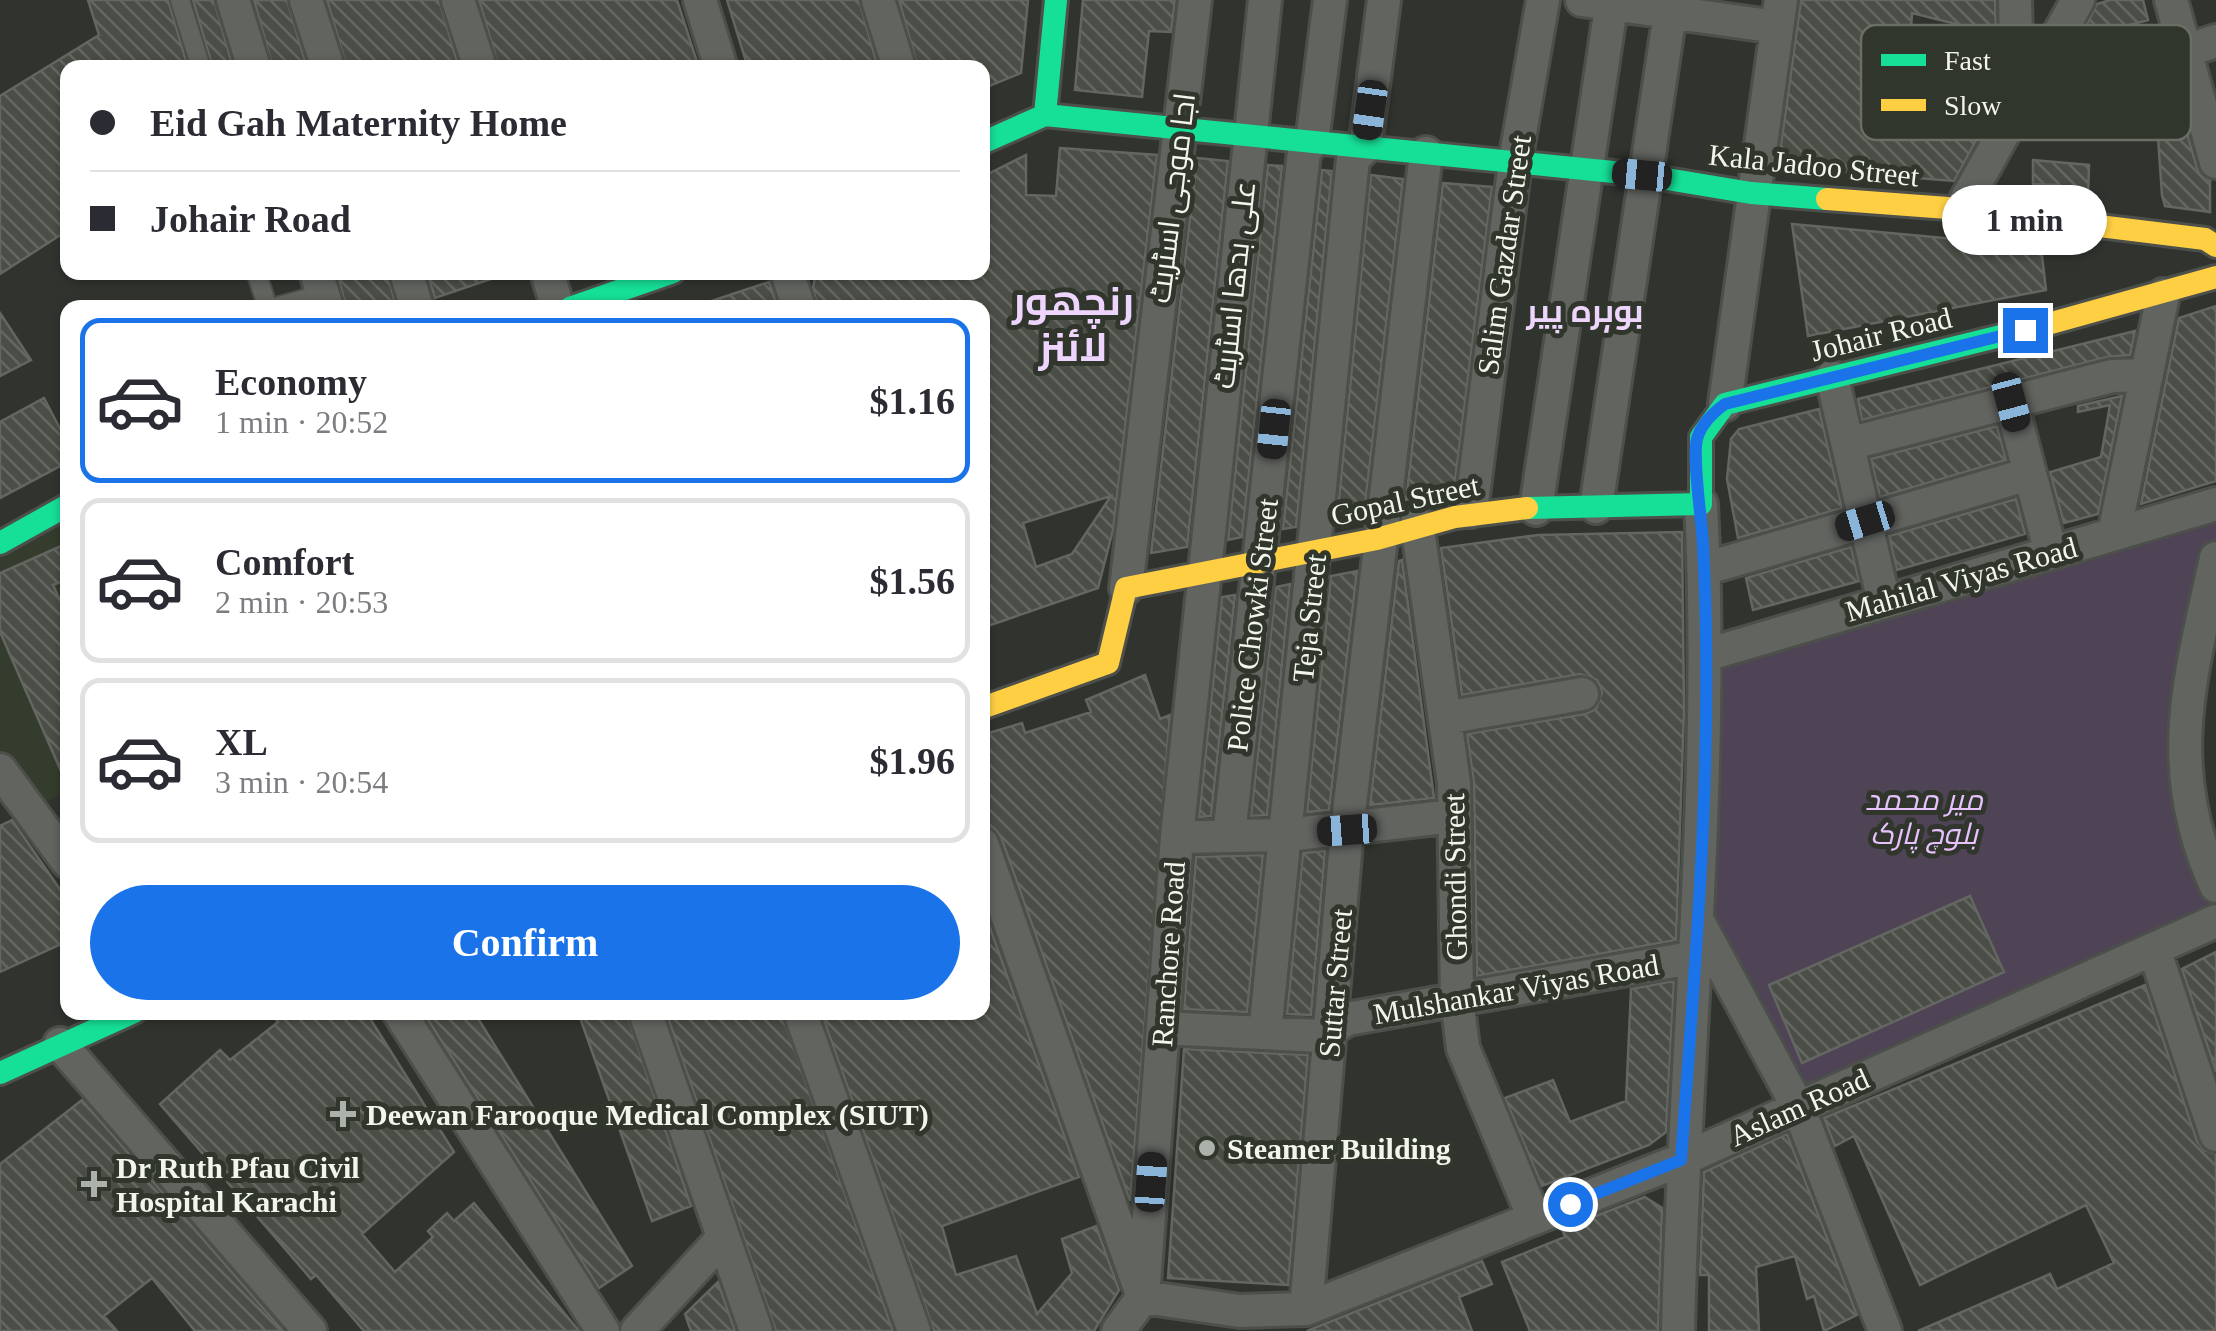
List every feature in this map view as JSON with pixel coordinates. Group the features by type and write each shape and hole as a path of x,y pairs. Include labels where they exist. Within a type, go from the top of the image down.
{"street":[{"path":"233,0 252,60"},
{"path":"306,0 325,60"},
{"path":"321,0 340,60"},
{"path":"458,0 477,60"},
{"path":"700,0 719,60"},
{"path":"878,0 897,60"},
{"name":"اجا موجی اسٹریٹ","path":"1118,634 1195,0"},
{"name":"علی بدھا اسٹریٹ","path":"1203,570 1265,0"},
{"name":"Police Chowki Street","path":"1228,836 1304,152 1312,142 1330,0"},
{"name":"Teja Street","path":"1265,1032 1353,159 1364,147 1384,0"},
{"name":"Salim Gazdar Street","path":"1470,512 1515,162 1542,0"},
{"path":"2015,0 2015,25"},
{"path":"2065,25 2078,0"},
{"path":"2172,0 2188,25"},
{"path":"1536,509 1584,169 1602,1 1779,14 1725,404 1710,415 1697,439 1706,655 1699,923 1681,1160 1678,1331"},
{"path":"990,139 1046,114 1054,2"},
{"path":"1596,507 1642,175 1671,6"},
{"path":"2201,46 2216,162"},
{"name":"Kala Jadoo Street","path":"1046,114 1642,175 1752,193 1961,208 2206,239 2216,246"},
{"path":"1961,208 2001,140"},
{"name":"Suttar Street","path":"1306,1309 1347,830 1426,153"},
{"name":"Johair Road","path":"1725,404 2163,295 2216,277"},
{"path":"593,300 650,280"},
{"path":"2114,534 2163,295"},
{"path":"1848,444 2112,376 2147,375"},
{"path":"1832,377 1884,602"},
{"path":"2011,402 2051,552"},
{"path":"1704,569 2029,474"},
{"name":"Gopal Street","path":"1126,588 1378,539 1417,523 1470,512 1701,504"},
{"name":"Mahilal Viyas Road","path":"1706,655 2216,504"},
{"path":"0,543 60,509"},
{"name":"Ghondi Street","path":"1417,523 1454,816 1456,999 1463,1048 1534,1218"},
{"path":"2216,558 2185,700 2182,750 2202,854 2216,886"},
{"name":"Ranchore Road","path":"1143,1297 1177,837 1203,570"},
{"path":"990,705 1108,663 1118,634 1088,638"},
{"path":"1444,718 1582,694"},
{"path":"1,773 60,851"},
{"path":"1177,837 1347,830 1454,816"},
{"path":"990,867 1143,1297 1118,1331"},
{"name":"Aslam Road","path":"1143,1297 1240,1310 1306,1309 1681,1160 2155,952 2216,921"},
{"path":"1699,923 1798,1107 1885,1331"},
{"path":"2155,952 2216,1135"},
{"name":"Mulshankar Viyas Road","path":"1162,1028 1321,1036 1347,1019 1696,956"},
{"path":"0,1072 65,1020"},
{"path":"0,1048 101,1020"},
{"path":"403,1020 604,1331"},
{"path":"649,1020 756,1331"},
{"path":"803,1020 914,1331"},
{"path":"48,1033 310,1331"},
{"path":"636,1331 722,1239"}],"lane":[{"path":"180,0 199,60"},
{"path":"294,300 322,291"}],"shaded area":[{"path":"60,509 60,795 32,810 0,764 0,543"}],"green space":[{"name":"میر محمد بلوچ پارک","path":"2216,504 2216,558 2185,700 2216,886 2216,921 1798,1107 1699,923 1706,655"}],"building":[{"path":"88,0 168,0 186,60 60,60 60,235 0,274 0,96 99,35"},
{"path":"193,0 214,0 231,60 211,60"},
{"path":"254,0 287,0 305,60 271,60"},
{"path":"327,0 439,0 457,60 345,60"},
{"path":"479,0 677,0 696,60 497,60"},
{"path":"727,0 859,0 876,60 746,60"},
{"path":"899,0 1028,0 1021,73 990,86 990,60 916,60"},
{"path":"1083,0 1175,0 1171,32 1149,31 1142,97 1075,90"},
{"path":"1801,0 1995,0 1996,25 1960,25 1912,13 1911,25 1861,25 1861,140 1976,140 1954,181 1778,167"},
{"path":"2143,0 2148,20 2129,25 2086,25 2097,4"},
{"path":"2158,140 2189,140 2197,168 2210,181 2210,212 2165,206"},
{"path":"1060,148 1157,155 1113,530 1098,588 990,625 990,300 816,300 813,288 814,280 990,280 990,173 1026,155 1026,195 1056,196","holes":["1111,496 1072,554 1036,567 1023,523"]},
{"path":"1197,158 1228,161 1187,547 1151,553"},
{"path":"2033,160 2089,165 2088,197 2058,193 2058,185 2033,184"},
{"path":"1268,165 1282,166 1242,537 1228,540"},
{"path":"1322,170 1332,171 1296,527 1283,529"},
{"path":"1371,175 1403,179 1364,514 1337,519"},
{"path":"1443,183 1492,187 1454,489 1406,500"},
{"path":"1792,224 2041,247 2046,290 1808,336"},
{"path":"339,280 389,280 394,300 344,300"},
{"path":"429,280 488,280 435,298"},
{"path":"769,282 775,300 714,300"},
{"path":"2216,306 2216,481 2141,504 2179,318"},
{"path":"0,313 31,360 0,376"},
{"path":"2135,331 2130,355 2107,357 1862,420 1858,399"},
{"path":"2122,396 2098,514 2064,523 2050,472 2101,457 2110,405 2078,412 2078,406"},
{"path":"44,398 60,429 60,466 0,498 0,422"},
{"path":"1819,409 1842,508 1738,538 1727,479 1731,439 1739,429"},
{"path":"1997,426 2006,460 1880,497 1871,459"},
{"path":"2016,499 2025,534 1897,570 1889,536"},
{"path":"1682,532 1684,711 1676,940 1477,976 1474,783 1467,734 1585,714 1596,709 1602,692 1597,680 1580,674 1462,695 1441,548 1538,535"},
{"path":"60,547 60,582 53,585 60,600 60,769 0,632 0,573"},
{"path":"1851,547 1859,581 1753,610 1746,578"},
{"path":"1402,560 1434,798 1370,805 1399,561"},
{"path":"1357,571 1329,810 1307,812 1331,576"},
{"path":"1290,584 1267,815 1251,816 1276,587"},
{"path":"1235,595 1211,816 1199,817 1222,597"},
{"path":"1145,675 1160,719 1170,715 1130,1201 1001,837 990,827 990,733 1022,723 1025,733 1091,712 1086,700"},
{"path":"12,820 60,889 60,945 0,972 0,826"},
{"path":"1325,851 1311,1015 1287,1014 1303,853"},
{"path":"1263,855 1247,1012 1184,1009 1196,857"},
{"path":"1970,896 2004,972 1802,1063 1769,985"},
{"path":"990,927 1079,1177 942,1226 956,1275 1016,1256 1037,1314 1072,1273 1062,1239 1096,1226 1119,1290 1094,1331 934,1331 824,1020 990,1020"},
{"path":"2216,952 2216,1072 2182,969"},
{"path":"1674,981 1666,1132 1649,1145 1542,1186 1505,1098 1553,1080 1570,1122 1626,1101 1631,989"},
{"path":"2145,985 2197,1141 2204,1150 2216,1154 2216,1331 1918,1331 2050,1274 2057,1289 2114,1263 2086,1205 1920,1285 1854,1136 1835,1146 1824,1118"},
{"path":"371,1020 454,1152 362,1234 395,1272 433,1237 428,1231 447,1213 454,1221 474,1203 579,1331 364,1331 316,1275 311,1279 160,1104 220,1050 230,1060 278,1022"},
{"path":"428,1020 479,1020 632,1266 599,1288"},
{"path":"581,1020 629,1020 691,1206 652,1221"},
{"path":"669,1020 784,1020 893,1331 776,1331"},
{"path":"1184,1049 1308,1055 1288,1285 1168,1278"},
{"name":"Dr Ruth Pfau Civil Hospital Karachi","path":"82,1100 283,1331 195,1331 152,1278 104,1316 117,1331 0,1331 0,1164"},
{"path":"1787,1134 1857,1315 1824,1331 1814,1296 1807,1299 1795,1256 1756,1267 1759,1331 1709,1331 1709,1275 1700,1275 1704,1172"},
{"path":"1645,1197 1662,1208 1658,1331 1530,1331 1502,1262 1565,1237 1562,1229"},
{"path":"1482,1261 1492,1284 1459,1297 1472,1331 1307,1331"},
{"path":"718,1282 735,1331 691,1331 685,1314"}],"traffic: fast":[{"path":"1045,115 1056,0"},
{"path":"1045,115 1643,175 1751,193 1827,199"},
{"path":"990,139 1045,115"},
{"path":"593,300 650,280"},
{"path":"1527,508 1701,504 1701,437 1725,404 2037,327"},
{"path":"0,543 60,509"},
{"path":"0,1073 116,1020"}],"traffic: slow":[{"path":"1827,199 1961,209 2205,239 2216,246"},
{"path":"2037,327 2216,277"},
{"path":"990,705 1108,663 1126,588 1377,539 1455,517 1527,508"}],"place":[{"name":"Deewan Farooque Medical Complex (SIUT)","path":"343,1114"},
{"name":"Steamer Building","path":"1207,1148"},
{"name":"Dr Ruth Pfau Civil Hospital Karachi","path":"94,1184"}],"district":[{"name":"بوہرہ پیر","path":"1585,311"},
{"name":"رنچھور لائنز","path":"1073,324"}],"route":[{"path":"1570,1204 1681,1160 1699,923 1704,751 1706,655 1697,439 1710,415 1725,404 2025,330"}]}
